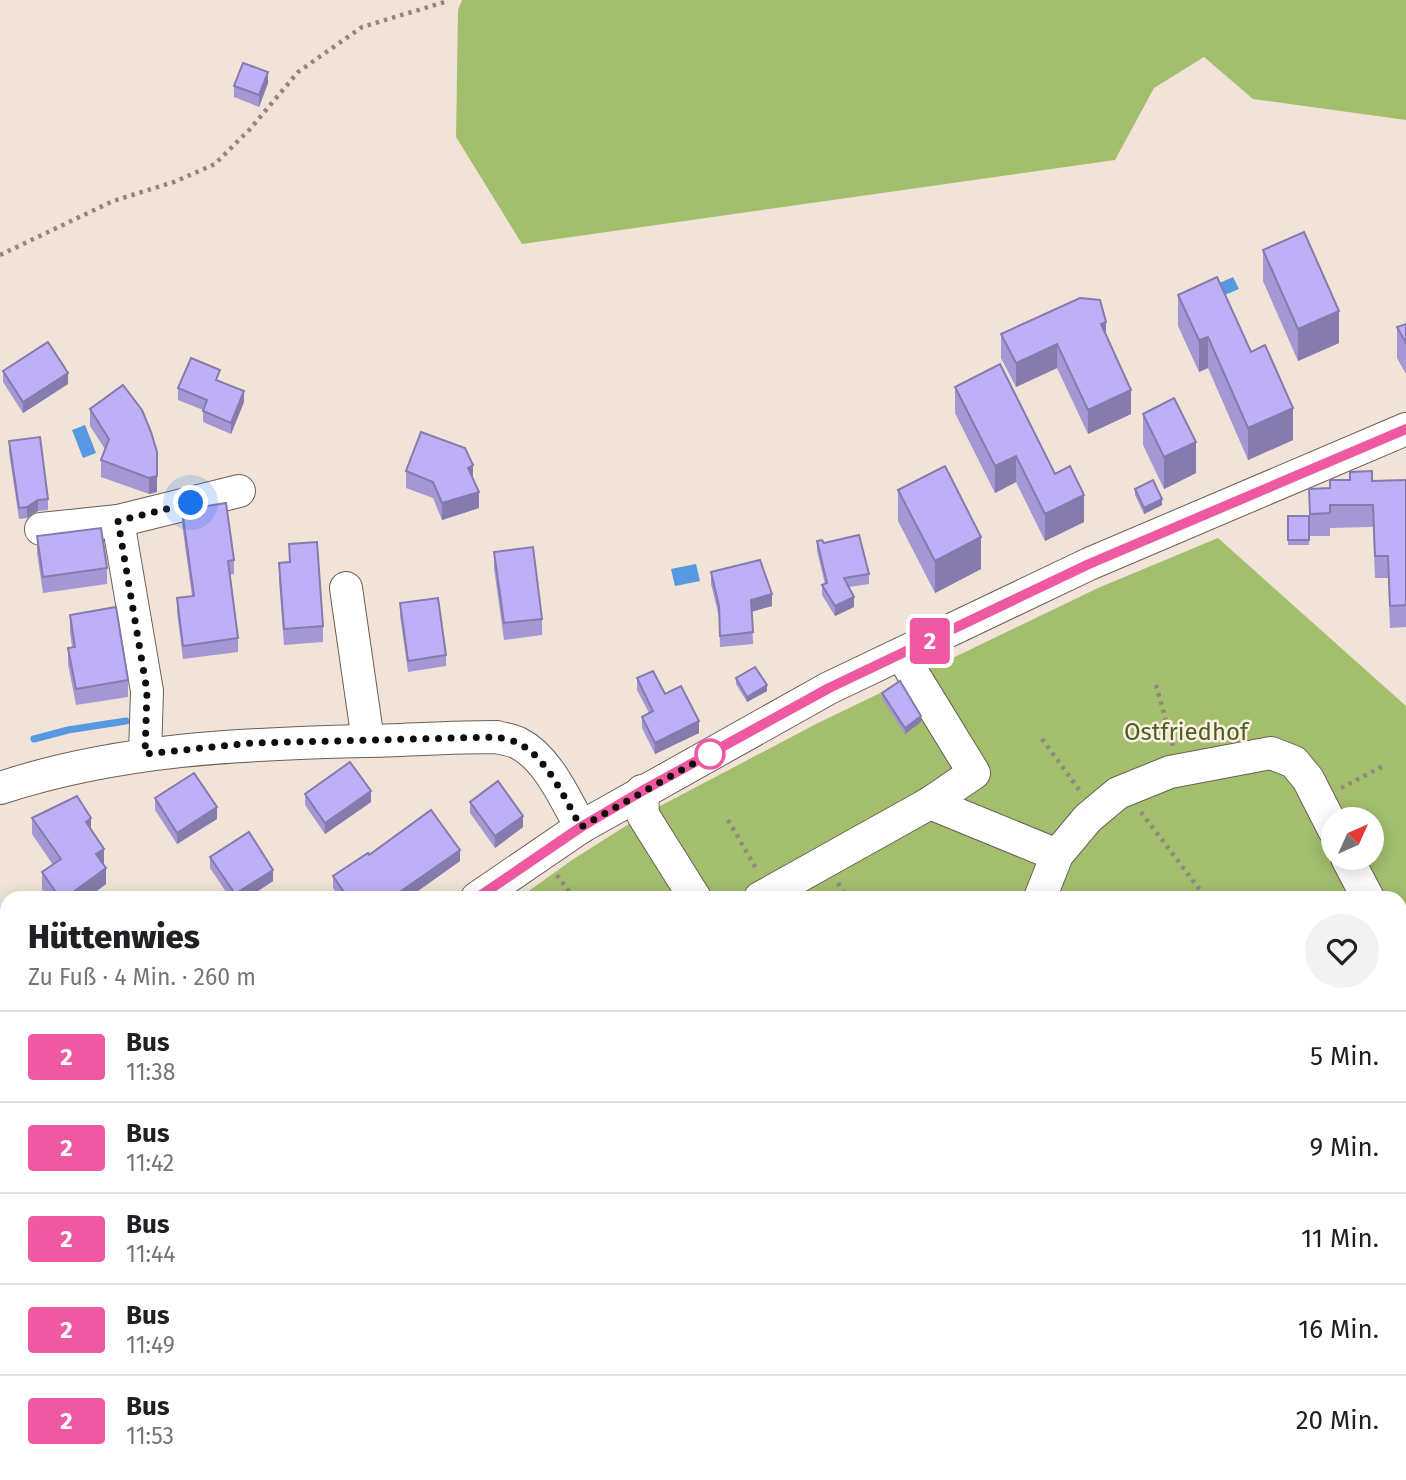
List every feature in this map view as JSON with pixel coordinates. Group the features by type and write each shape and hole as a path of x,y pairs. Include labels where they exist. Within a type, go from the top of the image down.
{"street":[{"path":"487,891 581,827 829,688 1089,564 1406,429"},
{"path":"41,529 118,521 239,491"},
{"path":"118,521 147,691 145,754"},
{"path":"346,588 368,741"},
{"path":"771,891 930,803 974,773 901,654"},
{"path":"0,788 145,754 251,743 497,737 519,743 536,756 548,771 581,827"},
{"path":"1044,891 1057,855 1095,812 1125,790 1170,772 1271,752 1294,762 1308,779 1322,807"},
{"path":"642,791 643,815 691,891"},
{"path":"930,803 1057,855"},
{"path":"1353,870 1364,891"}],"path":[{"path":"0,255 113,201 174,182 215,164 250,129 298,72 362,27 448,1"},
{"path":"1156,685 1180,770"},
{"path":"1042,739 1095,812"},
{"path":"1318,800 1385,765"},
{"path":"1125,790 1201,891"},
{"path":"728,820 762,891"},
{"path":"547,882 558,874 569,891"}],"green space":[{"path":"462,0 1406,0 1406,120 1253,99 1204,57 1154,88 1115,160 522,244 456,137 458,10"},
{"name":"Ostfriedhof","path":"1218,538 1406,706 1406,891 529,891 643,815 816,724 1098,588"}],"water":[{"path":"1233,277 1239,289 1213,300 1208,288"},
{"path":"85,425 96,453 83,458 72,430"},
{"path":"696,564 700,581 675,586 671,569"}],"building":[{"path":"243,63 268,72 259,95 234,86"},
{"path":"1304,232 1339,311 1298,329 1263,250"},
{"path":"1217,277 1251,352 1265,345 1293,408 1248,428 1208,337 1199,340 1178,295"},
{"path":"1080,298 1100,300 1106,322 1101,324 1131,390 1088,410 1057,344 1016,363 1001,334"},
{"path":"1406,324 1406,343 1397,327"},
{"path":"48,342 68,373 23,402 3,371"},
{"path":"191,358 220,370 216,380 244,391 231,423 203,411 207,400 178,388"},
{"path":"1000,364 1055,474 1070,466 1084,495 1045,514 1016,456 995,466 955,387"},
{"path":"123,385 142,410 151,432 157,452 157,476 149,478 101,460 109,439 90,409"},
{"path":"1174,398 1196,442 1164,457 1143,414"},
{"path":"421,432 465,448 473,465 468,468 479,492 442,503 433,482 406,471"},
{"path":"40,437 48,499 19,508 9,441"},
{"path":"945,466 981,537 935,561 898,490"},
{"path":"1372,471 1372,481 1406,480 1406,605 1390,606 1388,556 1375,556 1373,505 1330,505 1330,513 1310,514 1309,489 1330,488 1330,480 1350,480 1350,472"},
{"path":"1153,480 1162,499 1144,508 1135,489"},
{"path":"226,503 234,560 228,561 238,638 183,646 177,598 194,596 182,510"},
{"path":"1288,516 1309,516 1309,540 1288,540"},
{"path":"101,528 107,568 43,577 37,536"},
{"path":"859,535 869,574 844,578 854,597 835,606 822,585 827,583 817,541 822,540 824,543"},
{"path":"317,542 323,626 284,629 279,563 290,562 289,544"},
{"path":"533,547 542,619 504,623 494,552"},
{"path":"760,560 772,594 751,600 753,632 720,636 719,606 711,572"},
{"path":"438,598 446,655 408,661 400,603"},
{"path":"116,607 128,680 76,689 68,648 75,647 70,615"},
{"path":"755,667 767,685 747,697 736,678"},
{"path":"653,671 665,694 681,686 699,721 655,743 642,717 653,711 637,678"},
{"path":"900,681 921,716 905,728 882,693"},
{"path":"350,762 371,791 325,823 305,794"},
{"path":"194,773 217,807 177,833 155,798"},
{"path":"498,781 523,816 495,836 470,802"},
{"path":"77,796 91,818 86,822 104,849 96,854 106,868 75,891 55,891 42,872 61,859 32,818"},
{"path":"431,810 460,850 401,891 343,891 333,876 368,853 369,855"},
{"path":"249,832 273,870 240,891 233,891 210,857"}],"waterway":[{"path":"34,739 68,730 126,721"}],"bus line":[{"name":"2","path":"487,891 581,827 829,688 1089,564 1406,429"}],"route":[{"path":"191,503 118,521 147,691 145,754 251,743 497,737 519,743 536,756 548,771 581,827 710,754"}]}
